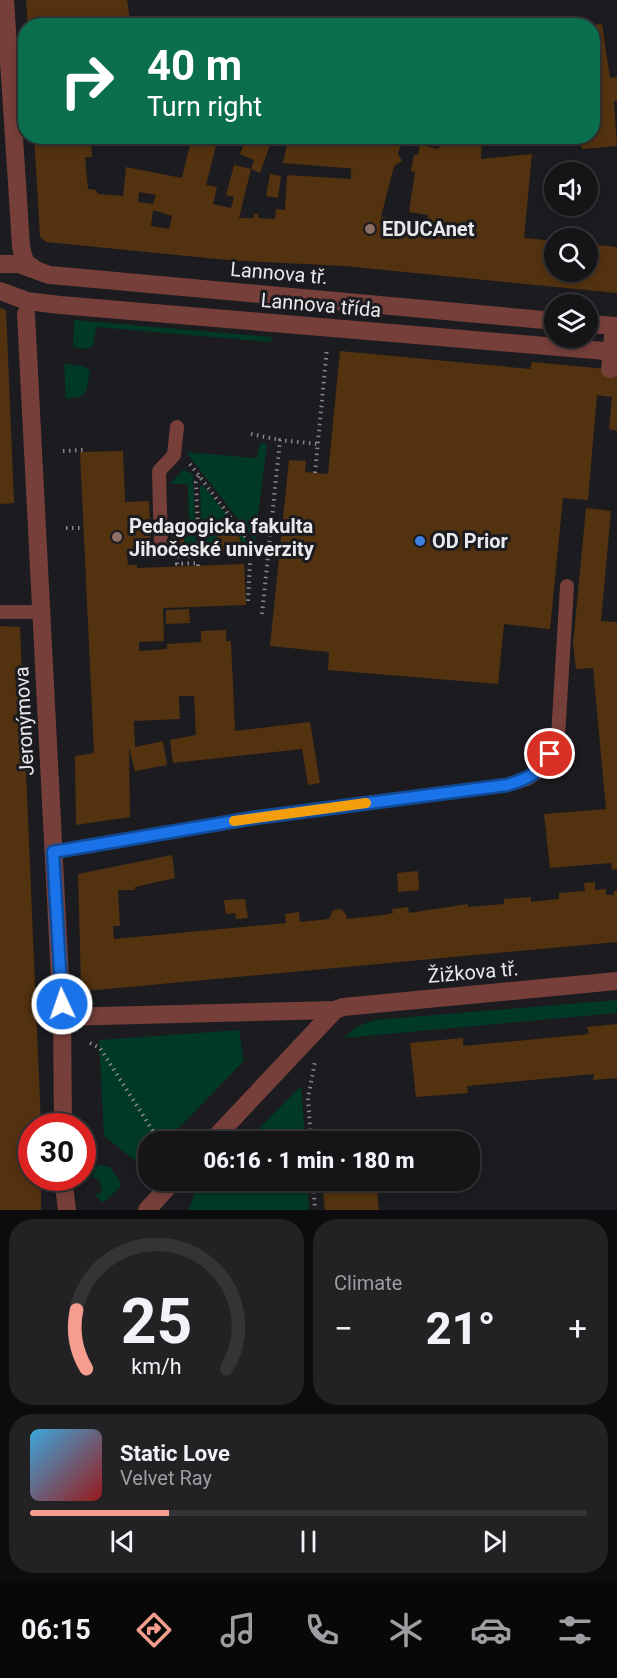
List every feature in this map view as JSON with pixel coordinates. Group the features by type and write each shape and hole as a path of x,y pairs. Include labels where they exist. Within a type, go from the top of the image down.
{"street":[{"path":"5,0 21,237 25,262 35,269"},
{"path":"2,265 21,237"},
{"name":"Lannova tř.","path":"2,265 19,264 49,275 544,320"},
{"name":"Lannova třída","path":"0,291 26,307 329,329 613,358 615,326"},
{"name":"Jeronýmova","path":"26,307 62,1017 63,1113"},
{"path":"598,325 615,326"},
{"name":"Žižkova tř.","path":"62,1017 335,1010 343,1006 617,981"},
{"path":"221,1131 335,1010"},
{"path":"65,1191 67,1210"},
{"path":"147,1210 164,1191"}],"lane":[{"path":"161,546 159,471 174,455 177,427"},
{"path":"53,852 253,818 507,785 527,779 540,770 558,736 567,586"},
{"path":"0,612 40,612"}],"path":[{"path":"315,472 329,329"},
{"path":"251,434 318,444"},
{"path":"262,614 280,440"},
{"path":"63,451 83,450"},
{"path":"185,458 251,544 248,601"},
{"path":"198,566 198,563 177,564 177,557 199,556 196,482 199,476"},
{"path":"66,528 84,528"},
{"path":"90,1043 100,1048 153,1131"},
{"path":"310,1131 308,1098 315,1059"},
{"path":"314,1191 315,1210"}],"green space":[{"path":"74,320 272,337 271,342 96,327 93,346 85,349 73,347"},
{"path":"64,364 84,366 90,371 86,392 80,397 66,399"},
{"path":"260,443 267,444 255,541 186,452 257,458"},
{"path":"183,470 193,474 196,546 184,547 184,524 189,523 188,484 170,484"},
{"path":"203,485 249,543 242,544 238,534 225,530 216,537 214,545 202,546 200,486"},
{"path":"617,1000 617,1013 344,1038 356,1027 374,1020"},
{"path":"239,1030 244,1061 176,1131 138,1131 138,1163 104,1136 99,1040"},
{"path":"301,1086 304,1131 257,1131"},
{"path":"98,1165 110,1167 120,1181 120,1187 103,1203 95,1194 102,1193 99,1179 96,1179"},
{"path":"198,1191 308,1191 309,1210 188,1210"}],"building":[{"path":"26,0 127,0 130,18 27,18"},
{"path":"600,24 602,24 610,78 617,77 617,101 614,101 617,146 582,149 581,144 600,144"},
{"path":"34,144 91,144 92,157 85,157 88,189 96,190 98,194 123,196 126,167 182,178 190,144 216,144 206,185 217,187 213,204 231,208 234,197 226,195 234,165 251,169 239,218 254,218 254,214 258,214 258,218 275,219 276,209 285,210 287,175 351,179 351,169 283,163 287,144 401,144 398,154 402,161 394,166 381,217 427,221 428,215 409,212 415,172 411,171 414,155 418,155 420,145 439,149 440,144 482,144 481,159 532,154 524,238 544,240 544,282 598,282 598,245 617,247 617,293 344,266 227,260 46,242 40,237","holes":["139,192 156,195 153,204 138,202","153,210 172,216 169,229 151,226"]},
{"path":"244,144 270,144 260,173 251,169 254,160 240,154"},
{"path":"270,174 281,176 278,198 266,196"},
{"path":"0,308 6,310 14,503 0,504"},
{"name":"OD Prior","path":"340,351 530,369 532,362 617,370 617,431 609,429 612,397 597,395 588,500 563,498 550,629 504,624 498,684 328,670 329,652 270,646 289,460 306,461 305,472 328,474"},
{"path":"123,451 125,502 149,501 152,554 127,555 128,565 137,565 137,568 244,564 246,605 163,608 164,641 139,642 139,651 167,649 167,644 201,642 201,631 226,630 226,641 231,641 235,731 310,722 320,783 308,785 302,749 173,763 170,740 196,735 194,696 179,696 180,719 134,721 135,747 163,741 167,765 135,771 129,748 130,817 76,825 75,756 94,753 80,452"},
{"path":"586,508 611,511 601,621 617,622 617,869 612,870 611,863 550,868 544,814 606,809 593,668 576,669 573,644"},
{"path":"172,524 184,524 184,547 214,545 219,533 232,531 238,534 242,544 249,543 249,551 153,557 153,548 173,547"},
{"path":"189,609 190,623 166,624 166,610"},
{"path":"0,626 20,627 40,1113 18,1113 18,1191 41,1191 41,1210 0,1210"},
{"path":"172,855 175,878 135,887 135,890 118,890 120,926 113,926 114,939 286,923 285,914 299,912 300,922 329,919 333,910 341,909 347,919 384,915 393,913 392,909 408,907 409,913 468,904 468,907 504,904 504,899 531,897 531,902 559,899 559,893 585,891 584,883 595,882 595,890 606,889 606,895 614,895 614,891 617,891 617,942 86,991 81,984 78,874"},
{"path":"418,871 419,890 398,892 397,873"},
{"path":"245,899 248,918 236,919 235,913 226,914 224,900"},
{"path":"617,1024 617,1078 593,1080 594,1074 467,1086 468,1093 416,1097 410,1043 463,1038 463,1046 589,1034 587,1027"},
{"path":"323,1191 377,1191 379,1210 325,1210"}],"slow traffic":[{"path":"234,821 366,803"}],"place":[{"name":"EDUCAnet","path":"370,229"},
{"name":"Pedagogicka fakulta Jihočeské univerzity","path":"117,537"},
{"name":"OD Prior","path":"420,541"}],"route":[{"path":"62,1004 53,852 253,818 507,785 527,779 540,770 550,754"}]}
